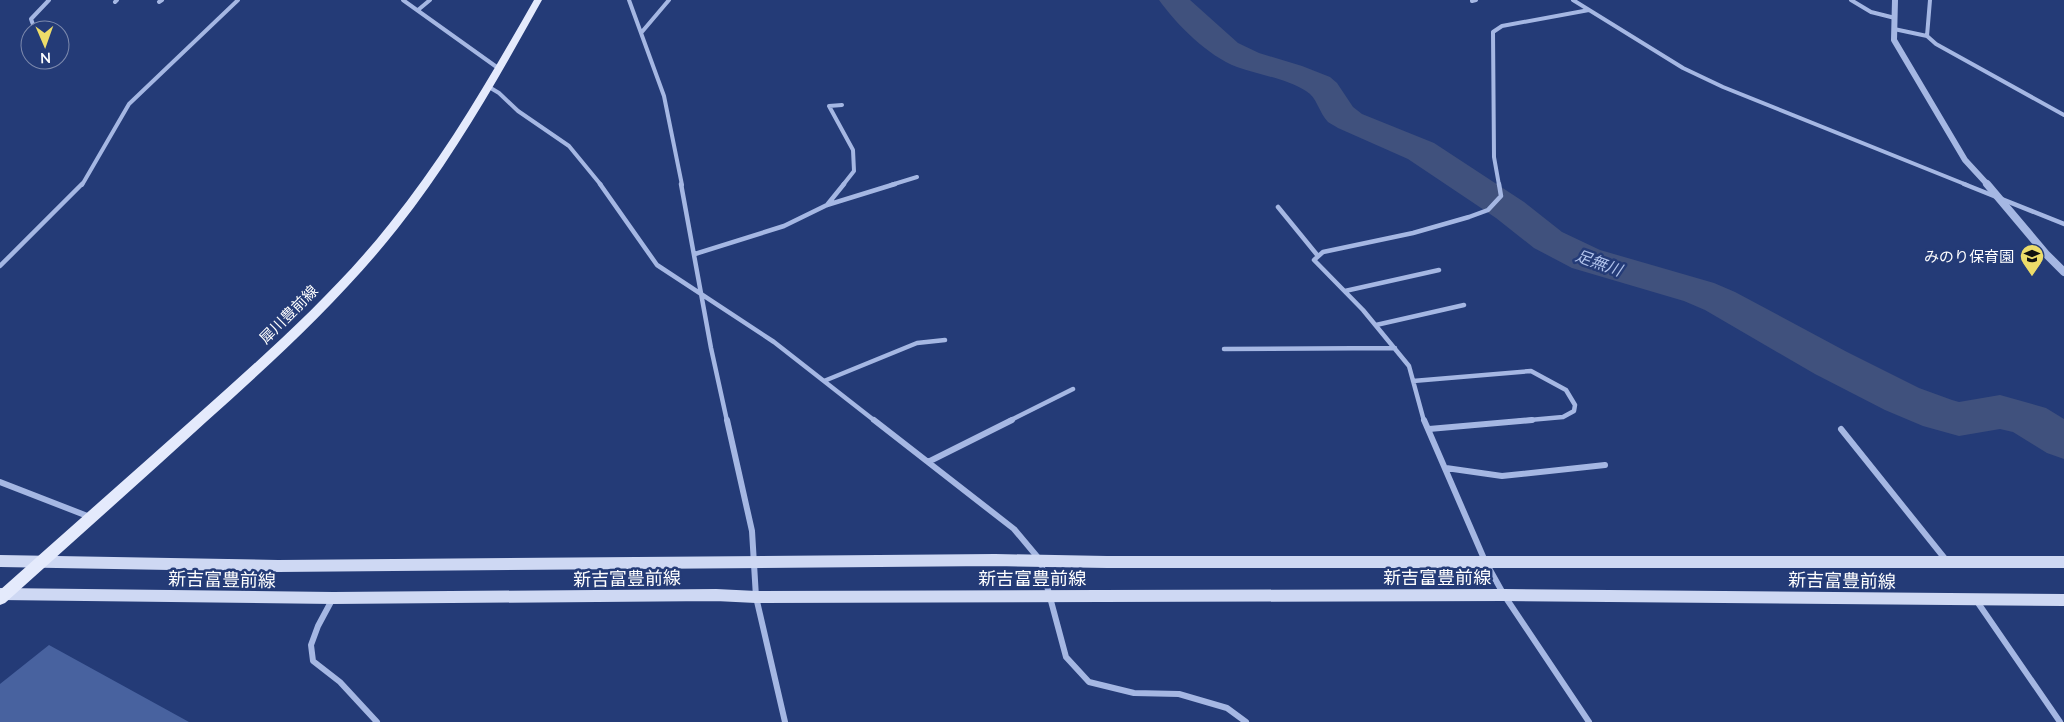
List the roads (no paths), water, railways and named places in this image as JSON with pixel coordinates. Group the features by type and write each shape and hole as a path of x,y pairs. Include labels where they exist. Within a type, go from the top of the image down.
{"main road":[{"name":"犀川豊前線","path":"2,596 277,351 340,286 393,227 435,171 489,87 538,0"},
{"name":"新吉富豊前線","path":"0,561 278,566 1040,560 2064,562"},
{"name":"新吉富豊前線","path":"2,596 334,598 716,595 756,597 1504,595 2064,600"}],"street":[{"path":"31,20 49,0"},
{"path":"0,266 81,186 129,104 238,0"},
{"path":"403,0 498,68"},
{"path":"418,10 430,0"},
{"path":"629,0 664,96 695,254 711,348 752,532 756,597 785,722"},
{"path":"641,33 670,0"},
{"path":"1573,0 1683,68 1723,87 2002,201 2064,224"},
{"path":"1851,0 1872,12 1895,18"},
{"path":"1895,0 1894,40 1965,160 2046,254 2064,272"},
{"path":"1927,36 1930,0"},
{"path":"1589,10 1502,26 1494,32 1494,157 1501,196 1488,210 1468,218 1413,233 1324,252 1314,260 1376,325 1409,366 1420,411 1485,561 1504,595 1589,722"},
{"path":"1894,29 1927,36 1936,44 2064,116"},
{"path":"489,87 499,93 518,111 569,146 604,189 658,265 774,342 1014,529 1040,560 1066,657 1089,682 1134,693 1179,694 1227,708 1246,722"},
{"path":"827,205 854,171 853,150 828,106 842,105"},
{"path":"695,254 784,226 827,205 917,177"},
{"path":"1278,207 1318,256"},
{"path":"1345,291 1438,270"},
{"path":"1376,325 1464,305"},
{"path":"824,381 917,343 945,340"},
{"path":"1224,348 1395,348"},
{"path":"1413,381 1531,371 1566,390 1575,405 1574,411 1563,417 1428,429"},
{"path":"928,462 1073,389"},
{"path":"1841,429 1948,562"},
{"path":"1446,468 1502,476 1605,465"},
{"path":"0,482 90,518"},
{"path":"334,598 318,626 310,645 314,661 340,682 377,722"},
{"path":"1976,599 2060,722"}],"waterway":[{"name":"足無川","path":"1174,0 1189,17 1227,50 1248,60 1291,73 1318,84 1325,90 1340,114 1350,121 1421,151 1510,210 1548,240 1586,259 1699,292 1720,301 1831,363 1902,399 1940,414 1959,419 2000,412 2029,420 2064,441"}],"place":[{"name":"みのり保育園","path":"2032,277"}]}
